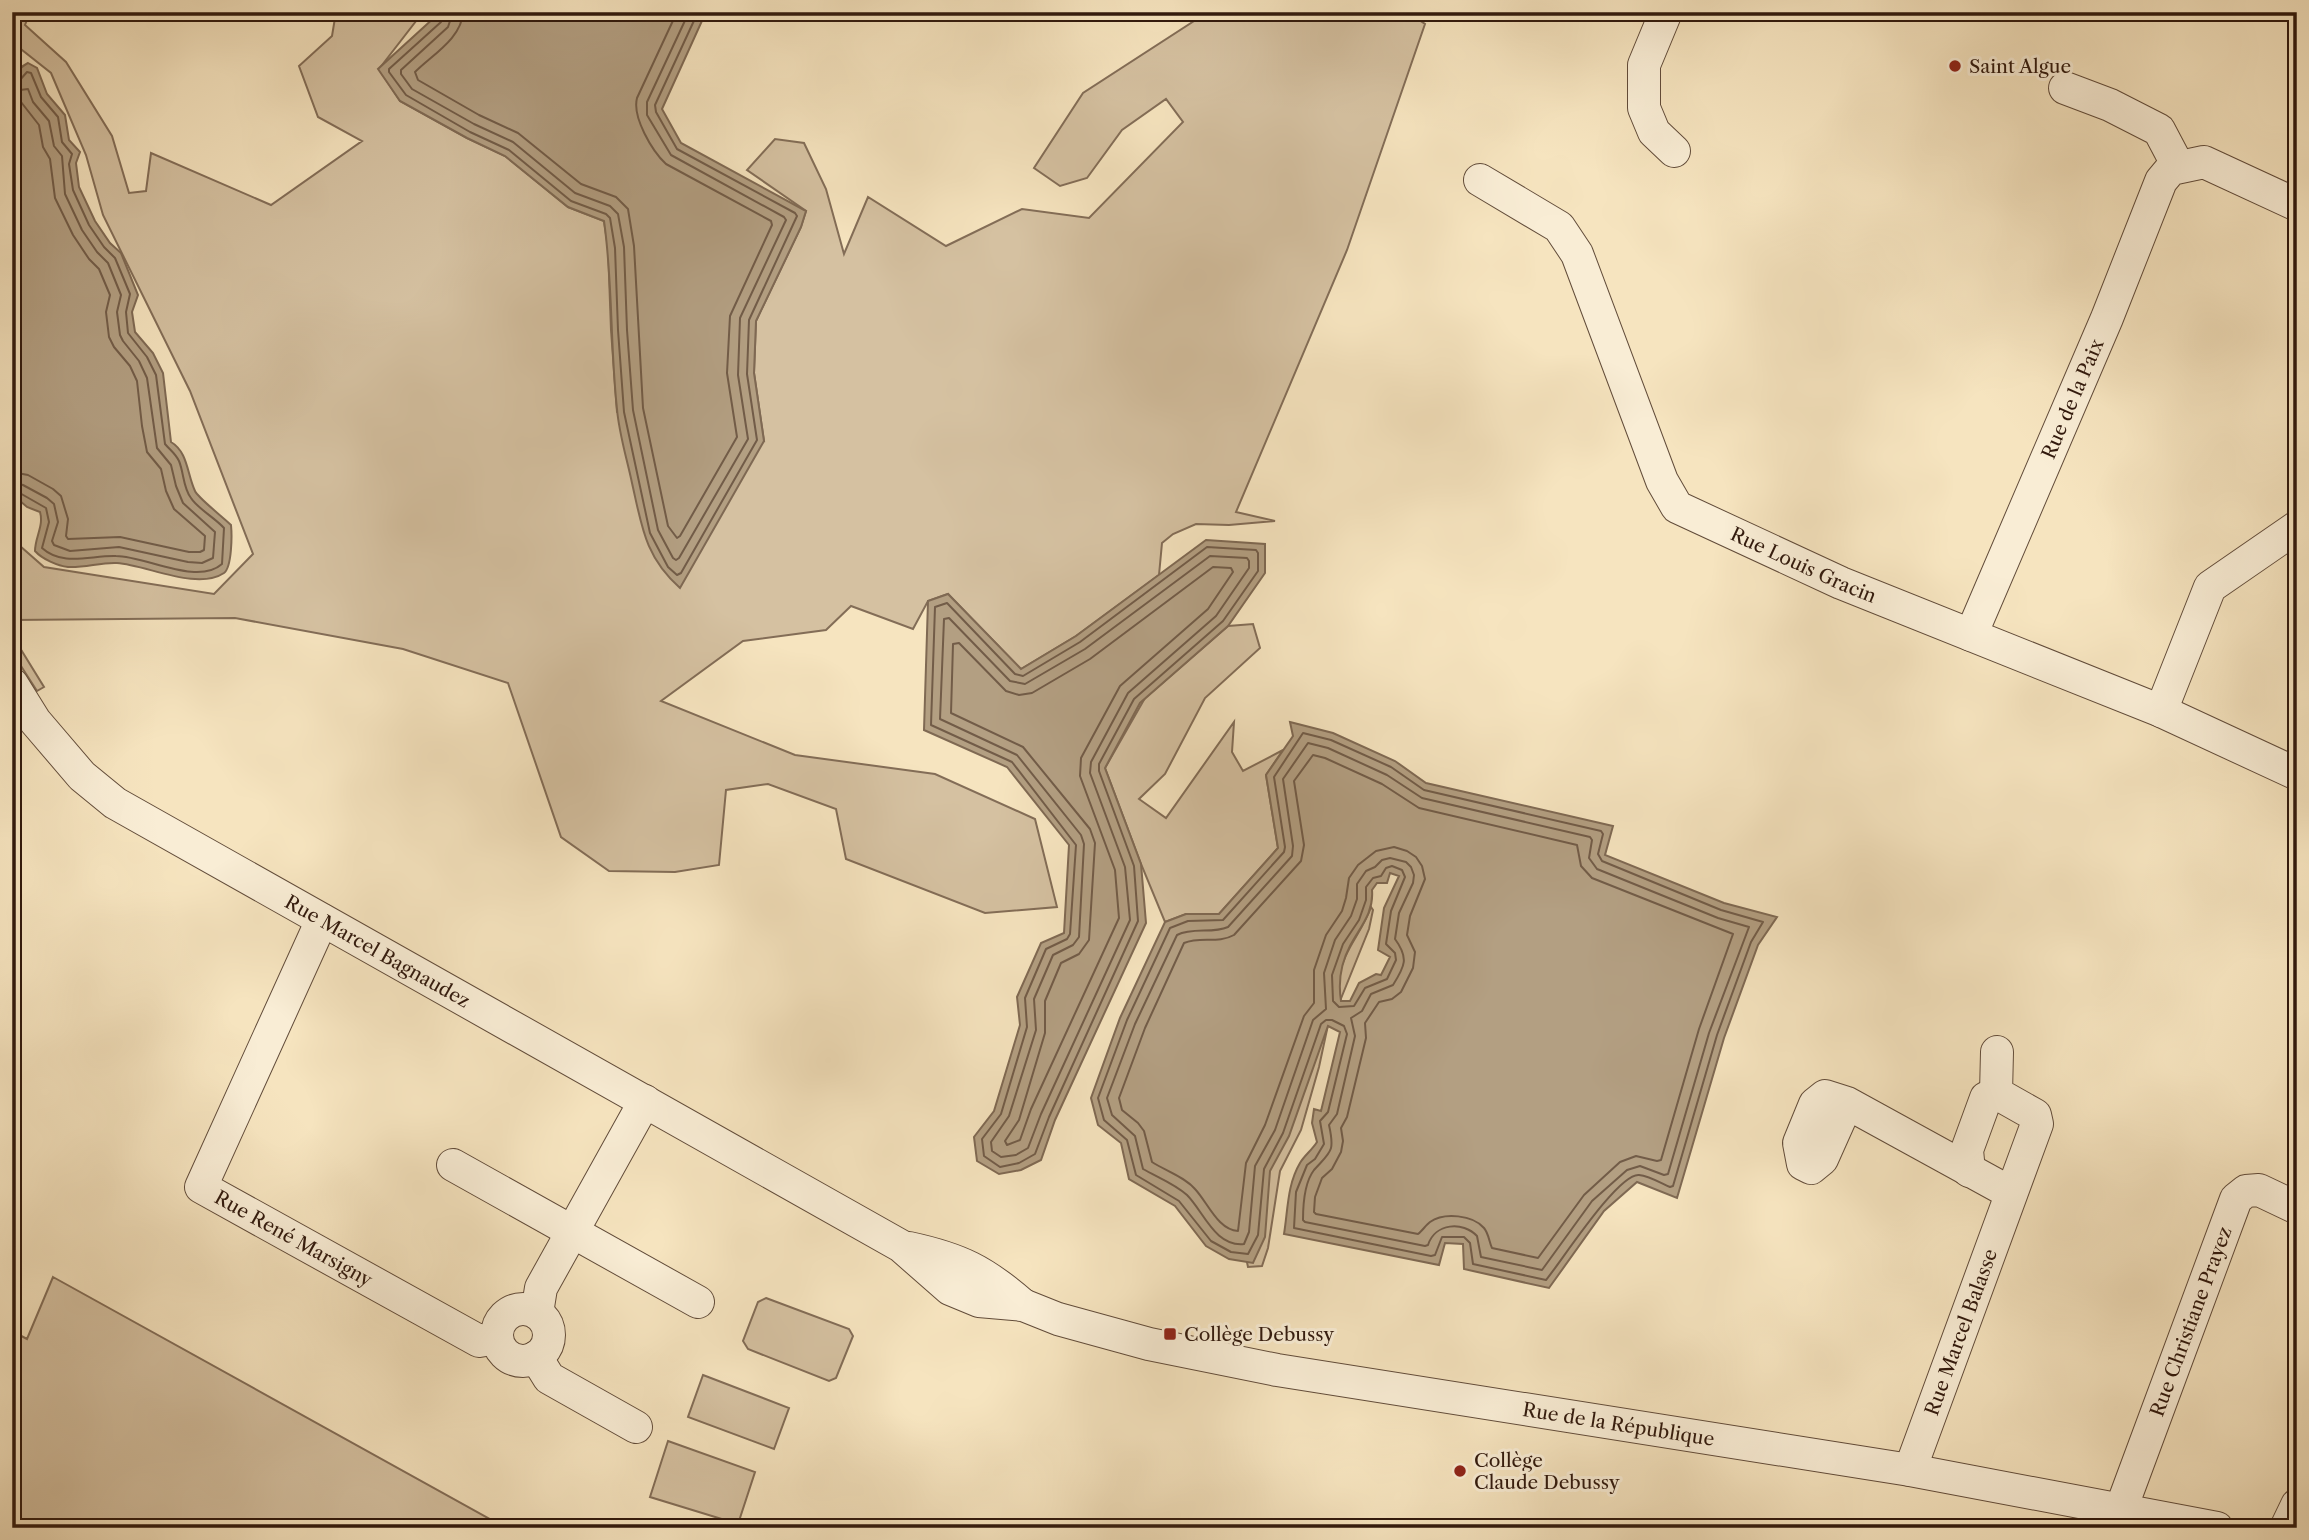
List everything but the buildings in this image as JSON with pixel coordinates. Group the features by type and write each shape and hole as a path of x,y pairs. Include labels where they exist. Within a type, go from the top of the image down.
{"street":[{"path":"1666,12 1644,65 1644,108 1654,132 1674,151"},
{"path":"2065,88 2159,130 2178,166 2204,162 2297,205"},
{"name":"Rue de la Paix","path":"1971,635 2107,318 2161,181 2171,169 2178,166"},
{"name":"Rue Louis Gracin","path":"1480,180 1559,227 1577,254 1662,481 1677,507 1841,583 2161,711 2297,774"},
{"path":"2161,711 2210,587 2294,535"},
{"name":"Rue Marcel Bagnaudez","path":"12,684 35,721 74,767 115,803 779,1177"},
{"name":"Rue René Marsigny","path":"322,920 201,1187 479,1341 497,1338"},
{"path":"1969,1171 1967,1150 1986,1098 1996,1093 1997,1052"},
{"name":"Rue Marcel Balasse","path":"1910,1470 2037,1124 2035,1115 1996,1093"},
{"path":"537,1313 541,1288 646,1101"},
{"path":"1847,1104 2011,1193"},
{"path":"453,1165 698,1302"},
{"name":"Rue de la République","path":"779,1177 901,1246 950,1289 979,1301 1023,1305 1058,1319 1149,1344 1277,1370 1910,1470 2104,1514 2217,1528"},
{"name":"Rue Christiane Prayez","path":"2104,1514 2236,1199 2246,1191 2259,1191 2297,1208"},
{"path":"529,1309 543,1318 549,1335 542,1351 528,1360 511,1358 504,1353 497,1338 500,1322 512,1311 529,1309"},
{"path":"536,1357 549,1378 636,1427"},
{"path":"2286,1528 2297,1505"}],"shaded area":[{"path":"12,12 30,12 25,25 66,62 112,136 129,193 146,191 151,153 271,205 362,141 318,117 299,66 332,36 336,12 423,12 379,69 400,101 505,156 568,207 604,221 608,248 617,412 764,441 754,373 756,321 806,211 747,170 775,139 804,143 826,189 844,254 868,197 946,246 1022,209 1089,218 1183,122 1166,99 1122,130 1087,178 1060,186 1034,168 1083,93 1208,12 1407,12 1425,24 1347,250 1236,512 1275,521 1229,525 1196,524 1173,534 1162,543 1159,575 1076,636 1021,669 948,594 928,601 913,629 851,606 826,630 743,641 661,701 795,755 935,774 1035,819 1057,907 985,913 846,859 836,809 768,784 726,790 719,865 675,872 609,871 561,837 508,683 403,649 235,618 12,620 12,539 44,567 214,594 253,554 190,391 103,215 86,155 51,73 12,42"},
{"path":"1253,624 1260,648 1205,698 1165,774 1139,799 1166,818 1234,722 1232,752 1243,771 1283,750 1266,775 1278,848 1219,914 1186,914 1165,922 1105,768 1145,698 1228,626"},
{"path":"12,635 44,687 37,691 12,652"},
{"path":"1371,907 1373,910 1369,929 1340,1001 1341,968"},
{"path":"1328,1025 1301,1130 1280,1171 1268,1248 1262,1266 1248,1267 1245,1253 1266,1165"},
{"path":"53,1277 506,1528 12,1528 12,1331 27,1339"},
{"path":"766,1298 849,1329 853,1336 836,1378 829,1381 748,1349 743,1341 758,1302"},
{"path":"703,1375 789,1408 774,1449 688,1417"},
{"path":"668,1441 755,1472 738,1524 650,1497"}],"water":[{"path":"437,12 706,12 662,109 681,143 806,211 756,321 754,373 764,441 680,588 652,553 639,514 621,437 604,221 568,207 505,156 400,101 378,69 436,16"},
{"path":"28,63 37,68 47,94 65,115 69,140 80,152 76,163 79,187 95,221 110,243 121,253 138,295 132,312 135,332 153,353 163,373 171,442 184,457 197,494 231,525 227,570 213,578 172,576 117,563 74,567 55,564 35,551 41,522 40,512 27,507 12,494 12,104 16,76"},
{"path":"1206,540 1265,544 1265,573 1228,626 1140,703 1105,768 1141,864 1146,923 1055,1120 1041,1160 1021,1170 999,1174 977,1161 974,1137 994,1111 1020,1025 1017,997 1041,943 1064,933 1069,845 1007,767 924,730 928,601 948,594 1021,669 1076,636"},
{"path":"1290,722 1333,733 1395,761 1426,783 1613,826 1605,855 1724,903 1777,917 1758,945 1724,1038 1677,1198 1637,1182 1604,1211 1549,1288 1464,1269 1463,1244 1445,1243 1439,1265 1284,1234 1296,1171 1317,1142 1312,1123 1314,1109 1321,1111 1340,1032 1328,1026 1289,1136 1270,1171 1265,1237 1253,1263 1229,1259 1206,1246 1175,1206 1129,1179 1121,1143 1098,1125 1091,1098 1120,1018 1165,922 1186,914 1219,914 1278,848 1266,775 1293,736","holes":["1390,873 1399,876 1384,908 1378,950 1390,957 1381,975 1376,974 1359,983 1350,1001 1341,1001 1342,966 1369,913 1372,890 1377,883 1387,883"]}],"place":[{"name":"Saint Algue","path":"1955,66"},
{"name":"Collège Debussy","path":"1170,1334"},
{"name":"Collège Claude Debussy","path":"1460,1471"}]}
